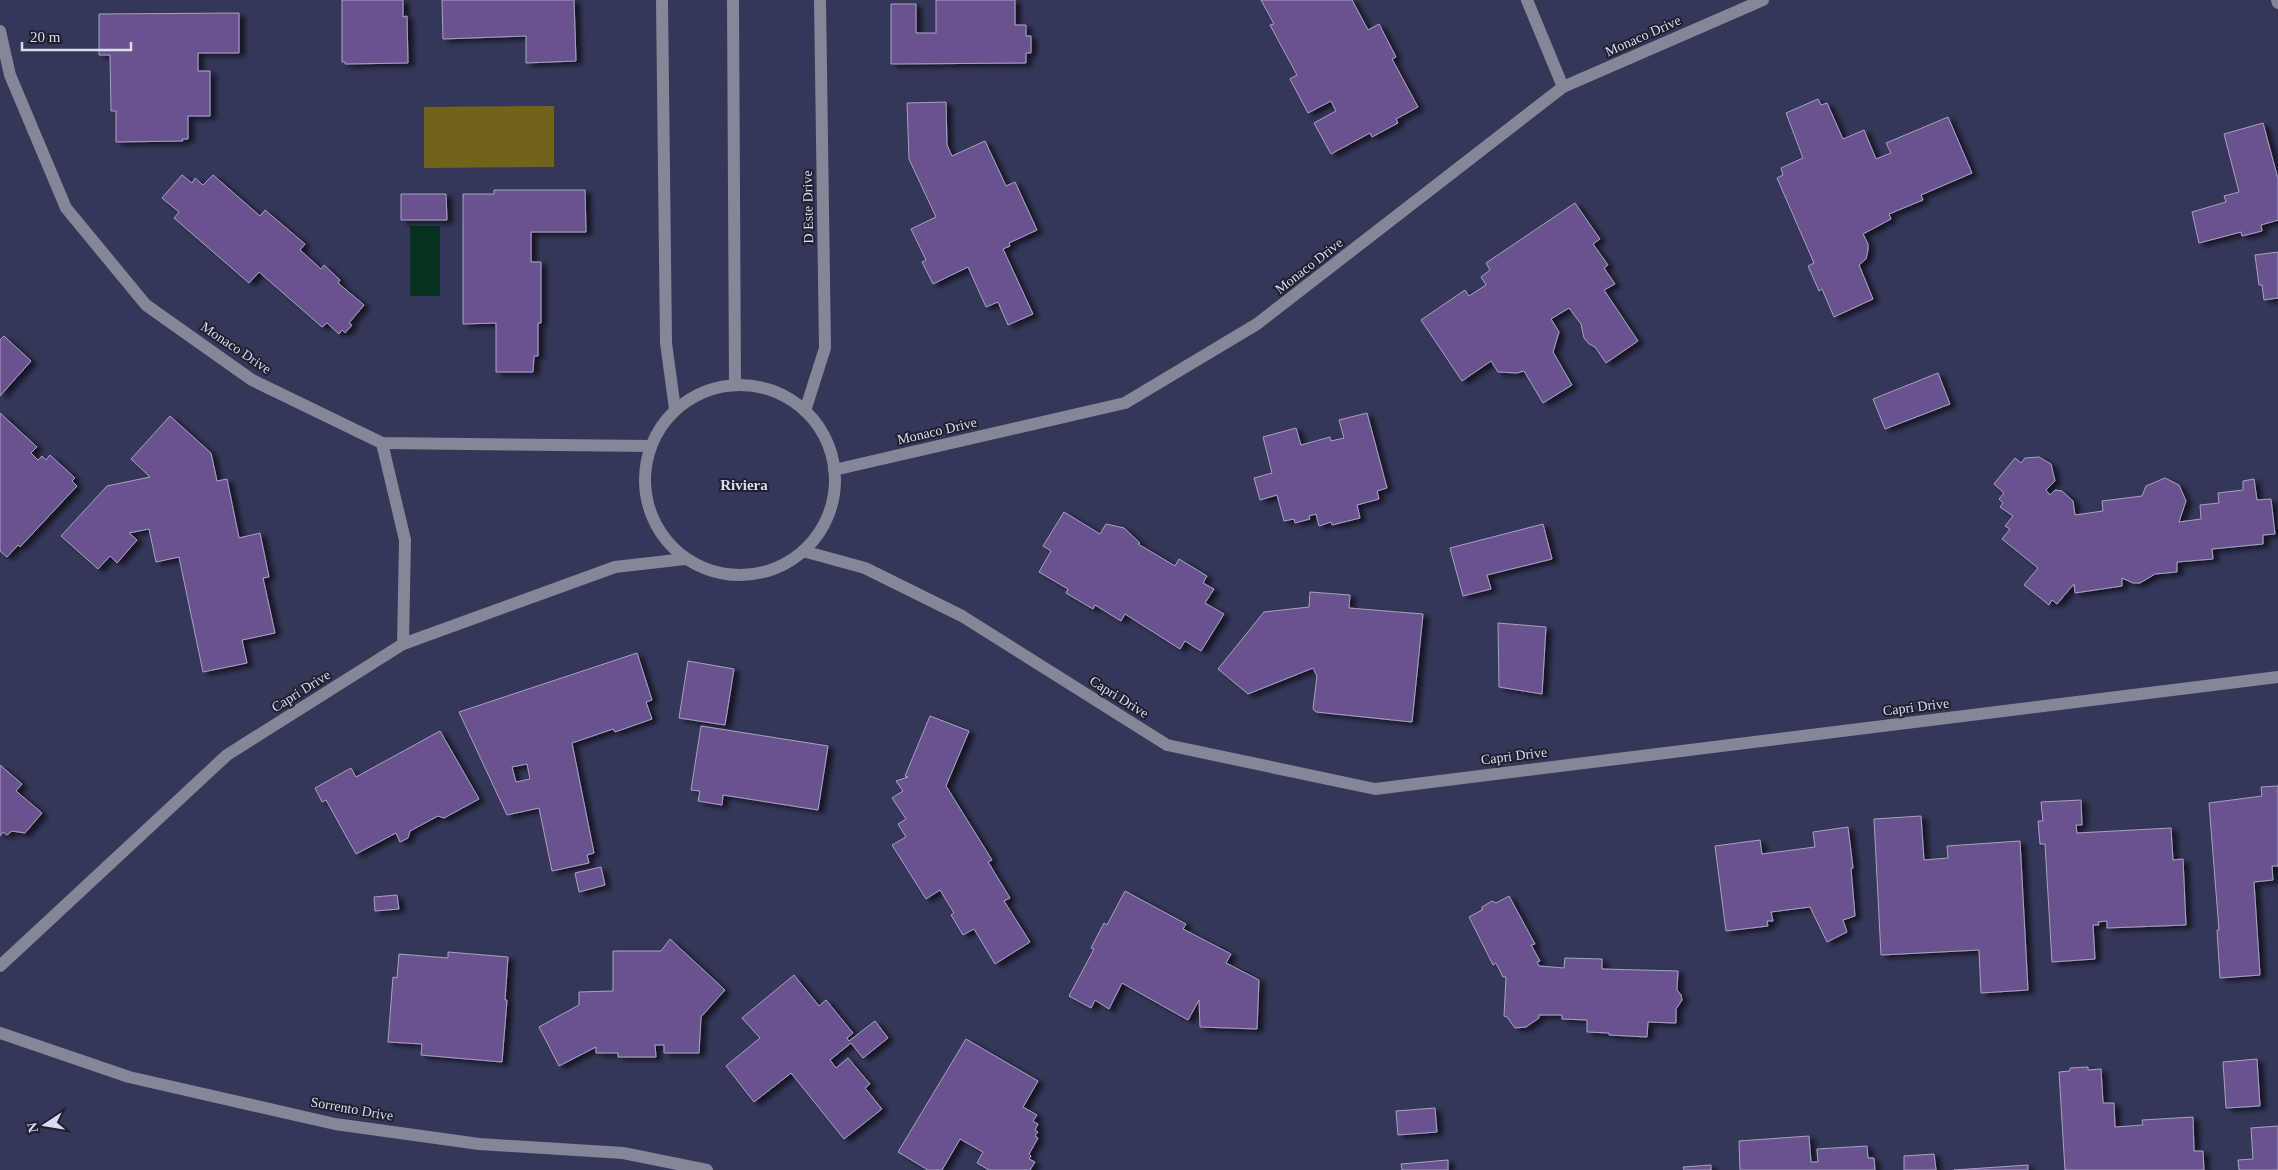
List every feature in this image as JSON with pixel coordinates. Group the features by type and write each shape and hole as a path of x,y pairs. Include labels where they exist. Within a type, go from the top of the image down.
{"street":[{"path":"662,0 666,343 675,409"},
{"path":"734,0 735,384"},
{"name":"D Este Drive","path":"805,411 825,348 820,0"},
{"path":"1527,0 1564,87"},
{"name":"Monaco Drive","path":"834,470 1125,403 1257,324 1564,87 1763,0"},
{"name":"Monaco Drive","path":"0,31 10,76 66,208 146,305 252,380 382,443 651,446"},
{"path":"735,384 760,386 784,396 805,411 819,428 829,448 834,470 833,500 822,528 803,551 776,568 745,576 714,572 685,559 663,536 648,508 644,477 651,446 661,426 675,409 702,392 735,384"},
{"path":"382,443 405,540 403,644"},
{"name":"Capri Drive","path":"803,551 865,568 962,616 1167,745 1376,788 2278,677"},
{"name":"Capri Drive","path":"0,966 227,755 403,644 615,567 685,559"},
{"name":"Sorrento Drive","path":"0,1033 129,1077 335,1124 479,1144 623,1153 707,1170"}],"shaded area":[{"path":"554,106 554,167 424,168 424,107"},
{"path":"410,226 440,226 440,296 410,296"}],"building":[{"path":"342,0 403,0 403,17 407,16 408,63 345,64 345,62 342,62"},
{"path":"442,0 574,0 576,61 526,63 526,36 443,39"},
{"path":"936,0 1015,0 1015,25 1026,25 1026,36 1031,36 1031,53 1026,53 1026,63 891,64 891,4 916,4 916,33 936,33"},
{"path":"1261,0 1352,0 1368,30 1379,24 1396,57 1392,59 1418,107 1396,119 1398,123 1372,137 1370,133 1331,154 1314,123 1336,111 1331,101 1308,113 1290,79 1297,75 1270,25 1274,24"},
{"path":"239,13 239,53 198,53 198,71 210,71 210,116 188,116 188,139 182,139 183,141 116,142 116,111 111,111 110,55 99,55 99,14"},
{"path":"1818,99 1821,105 1827,103 1843,139 1864,130 1876,159 1891,153 1886,143 1948,117 1972,173 1921,195 1923,200 1889,214 1891,219 1863,234 1868,244 1868,250 1866,259 1859,265 1873,299 1834,317 1822,289 1819,291 1808,266 1814,263 1777,178 1783,175 1781,168 1803,158 1786,113"},
{"path":"946,102 947,145 952,156 985,141 1006,186 1015,182 1037,230 1009,243 1010,246 1003,249 1033,314 1008,325 998,302 986,307 968,267 933,284 922,262 926,260 911,229 936,217 909,159 907,103"},
{"path":"2263,123 2278,179 2278,220 2261,225 2262,231 2242,236 2241,232 2199,243 2192,212 2226,202 2224,196 2239,192 2224,134"},
{"path":"182,175 192,183 195,178 203,185 213,175 260,216 265,210 305,244 300,250 321,269 324,265 340,280 338,283 364,305 349,323 352,325 345,333 342,330 339,334 327,323 322,327 259,272 249,283 174,218 179,212 162,198"},
{"path":"494,190 585,190 586,232 531,232 531,262 541,262 541,323 538,323 538,356 534,356 533,372 496,372 496,323 463,324 463,194 494,194"},
{"path":"401,194 446,194 447,220 401,220"},
{"path":"1575,203 1600,239 1593,244 1608,265 1604,268 1615,284 1604,290 1638,341 1606,363 1595,347 1584,338 1581,324 1569,308 1551,319 1559,332 1553,352 1572,385 1543,403 1524,371 1517,373 1498,372 1491,361 1462,381 1421,320 1465,290 1469,296 1486,285 1481,277 1490,270 1486,263"},
{"path":"2278,252 2278,298 2264,300 2262,285 2259,285 2255,255"},
{"path":"4,336 31,361 0,396 0,340"},
{"path":"1938,373 1950,404 1885,429 1873,399"},
{"path":"0,413 37,447 31,453 38,460 42,456 46,460 50,455 75,478 72,481 77,486 20,547 18,545 7,557 0,551"},
{"path":"1367,413 1387,488 1377,491 1379,499 1357,505 1360,518 1332,525 1331,522 1319,526 1316,514 1309,516 1310,519 1295,523 1294,519 1284,521 1277,495 1260,500 1254,478 1272,473 1263,437 1296,428 1301,445 1330,437 1331,441 1344,438 1339,420"},
{"path":"170,416 211,453 217,481 227,479 239,538 260,533 269,577 263,578 275,633 242,640 247,663 203,672 179,557 156,562 149,529 129,533 137,540 117,563 110,556 98,569 61,536 107,486 150,477 131,459"},
{"path":"2039,457 2051,464 2055,481 2046,490 2050,495 2055,490 2062,491 2073,501 2075,515 2103,511 2102,501 2142,496 2146,486 2165,478 2179,485 2186,501 2179,522 2201,519 2200,505 2219,503 2218,493 2243,490 2243,481 2254,479 2257,500 2271,499 2275,534 2263,535 2263,544 2212,549 2213,559 2177,562 2177,572 2155,574 2140,583 2133,583 2122,578 2122,586 2075,593 2074,584 2057,604 2052,600 2049,605 2024,585 2038,568 2002,539 2010,529 2005,526 2013,516 2000,507 2003,503 1999,499 2004,493 1994,484 2015,458 2021,463 2025,458"},
{"path":"1064,512 1100,534 1106,524 1124,528 1140,543 1138,544 1175,566 1179,559 1207,576 1203,583 1214,589 1205,603 1224,614 1201,651 1185,641 1180,649 1125,614 1121,621 1095,605 1093,609 1066,593 1068,589 1039,572 1051,551 1043,546"},
{"path":"1543,524 1552,559 1487,575 1491,589 1463,596 1450,548"},
{"path":"1310,592 1350,595 1349,608 1423,614 1412,722 1316,712 1313,709 1317,676 1313,668 1248,694 1218,669 1264,612 1309,607"},
{"path":"1498,623 1546,627 1542,694 1499,687"},
{"path":"637,653 652,700 646,702 652,719 615,732 613,729 572,743 594,853 587,855 589,863 552,871 539,808 507,815 459,712","holes":["527,764 530,779 516,782 512,767"]},
{"path":"688,661 734,669 725,725 679,718"},
{"path":"930,716 969,731 946,786 992,860 988,862 1010,898 1004,901 1030,942 995,964 974,929 963,935 951,915 954,913 940,890 926,899 892,845 906,837 898,824 906,819 892,798 903,791 896,781 908,777 905,776"},
{"path":"701,726 828,746 818,810 723,795 722,805 698,801 700,791 691,790"},
{"path":"440,731 479,799 444,818 438,816 410,831 408,838 400,842 396,833 356,854 326,800 322,802 315,788 351,768 356,777"},
{"path":"0,765 22,784 16,791 42,813 25,833 12,831 7,835 3,832 0,836"},
{"path":"2278,786 2278,866 2272,866 2273,880 2254,882 2260,975 2220,978 2217,930 2219,930 2209,803 2262,796 2261,787"},
{"path":"2081,800 2082,825 2076,825 2077,833 2171,828 2173,860 2183,859 2186,925 2107,928 2107,921 2098,922 2099,925 2093,925 2095,959 2052,962 2045,844 2040,844 2038,821 2043,821 2041,802"},
{"path":"1921,816 1924,860 1948,858 1947,846 2020,841 2028,990 1981,993 1979,950 1881,955 1874,819"},
{"path":"1848,827 1853,868 1851,869 1855,916 1843,920 1847,932 1827,942 1810,907 1771,912 1773,921 1767,921 1768,926 1726,931 1715,846 1760,840 1762,854 1815,847 1813,832"},
{"path":"601,867 605,885 579,892 575,873"},
{"path":"1125,891 1186,924 1183,929 1231,954 1226,963 1259,980 1257,1029 1200,1027 1199,1000 1188,1020 1122,983 1109,1009 1095,1000 1091,1008 1069,996 1094,949 1091,948 1104,923 1107,925"},
{"path":"397,895 399,909 375,911 374,897"},
{"path":"1509,896 1535,944 1531,945 1540,961 1537,962 1539,966 1564,968 1565,958 1602,959 1602,969 1678,971 1677,990 1682,1000 1676,1009 1676,1023 1648,1022 1647,1037 1587,1032 1587,1020 1562,1019 1562,1015 1539,1015 1539,1018 1526,1027 1515,1028 1507,1017 1504,1016 1506,977 1503,977 1496,963 1493,965 1469,917 1482,910 1482,907 1492,901 1496,903"},
{"path":"670,939 725,990 701,1017 699,1053 664,1053 664,1045 655,1045 656,1057 618,1057 618,1053 596,1053 596,1047 559,1066 539,1027 579,1005 579,992 613,991 613,951 661,951"},
{"path":"448,952 508,957 502,1062 421,1055 422,1044 388,1042 393,977 397,978 399,954 448,958"},
{"path":"794,975 819,1006 826,1000 853,1033 847,1038 849,1041 875,1021 888,1038 863,1058 851,1043 830,1060 836,1068 848,1058 870,1084 865,1088 882,1109 844,1139 791,1073 754,1102 726,1066 760,1038 742,1018"},
{"path":"966,1039 1038,1081 1023,1107 1037,1115 1033,1121 1038,1124 1035,1130 1038,1132 1035,1136 1038,1138 1029,1154 1031,1156 1029,1159 1035,1162 1030,1170 989,1170 977,1163 983,1152 960,1139 942,1170 928,1170 898,1152"},
{"path":"2257,1059 2260,1106 2226,1108 2223,1062"},
{"path":"2088,1067 2088,1070 2101,1069 2103,1103 2114,1103 2115,1127 2143,1125 2142,1120 2193,1117 2194,1151 2203,1151 2204,1170 2065,1170 2059,1072 2070,1071 2070,1068"},
{"path":"1435,1108 1437,1132 1398,1135 1396,1111"},
{"path":"2278,1126 2278,1170 2239,1170 2238,1160 2253,1159 2251,1128"},
{"path":"1809,1136 1811,1162 1818,1162 1817,1149 1867,1146 1868,1158 1874,1158 1875,1170 1740,1170 1739,1141"},
{"path":"1934,1154 1936,1170 1904,1170 1904,1156"},
{"path":"1448,1160 1448,1170 1402,1170 1401,1164"},
{"path":"1711,1165 1711,1170 1684,1170 1683,1167"},
{"path":"2028,1165 2028,1170 1954,1170"}],"district":[{"name":"Riviera","path":"744,485"}]}
